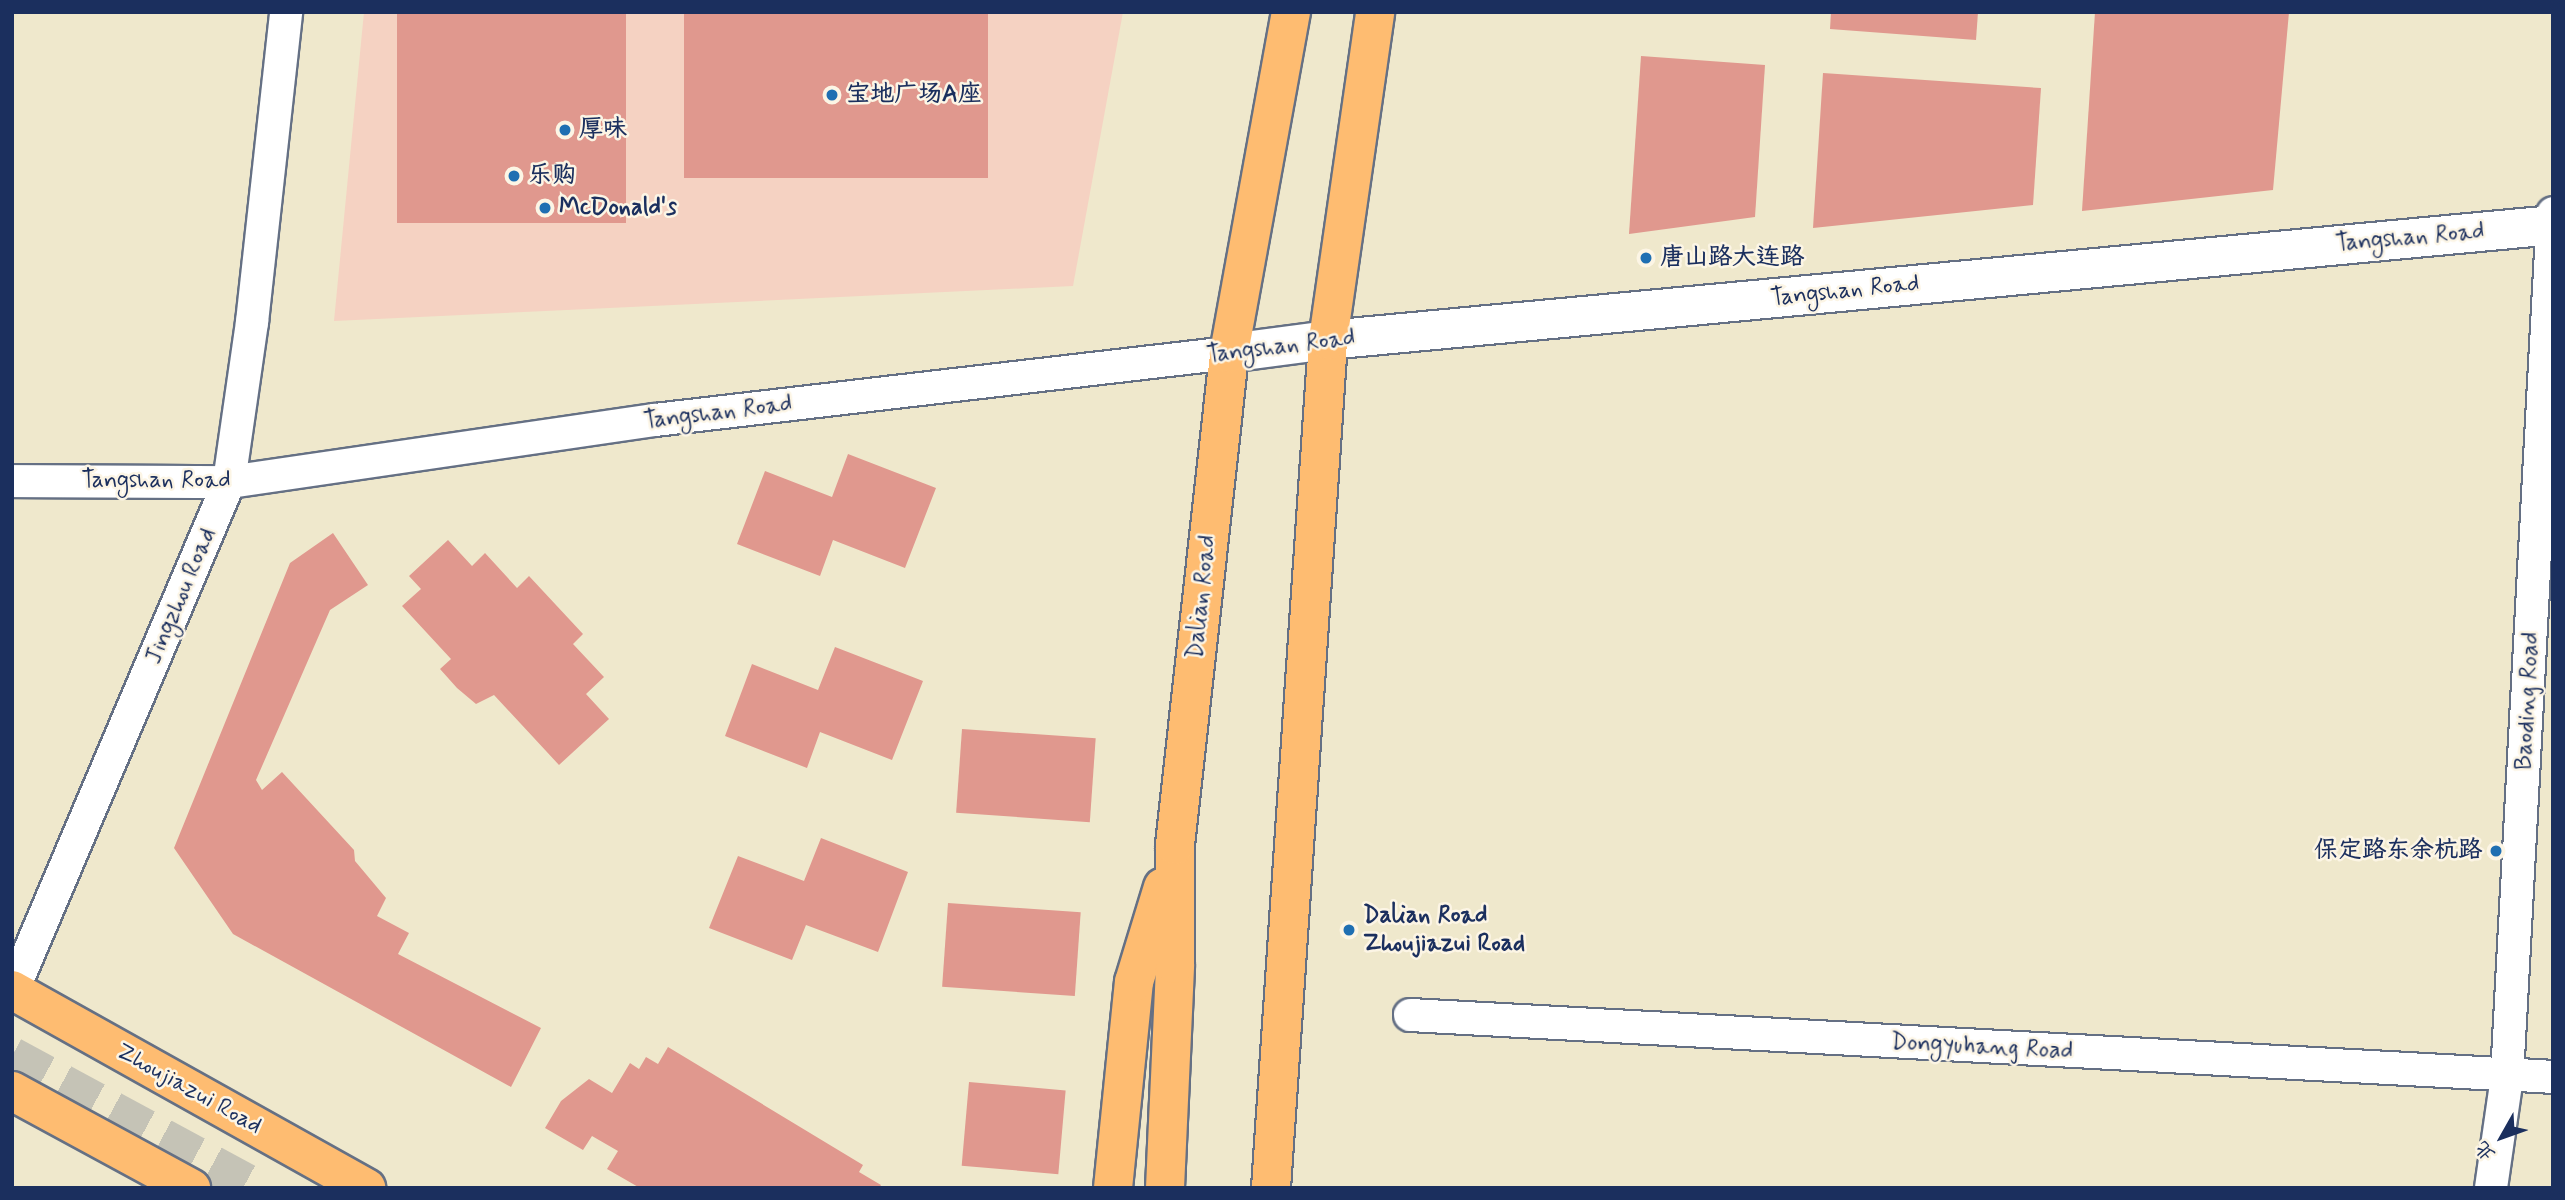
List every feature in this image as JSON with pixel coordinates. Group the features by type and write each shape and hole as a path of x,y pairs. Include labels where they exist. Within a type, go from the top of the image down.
{"main road":[{"name":"Dalian Road","path":"1165,1188 1175,964 1175,845 1229,353 1291,12"},
{"path":"1271,1188 1328,340 1375,12"},
{"path":"1113,1188 1134,982 1175,845"},
{"name":"Zhoujiazui Road","path":"12,990 366,1188"},
{"path":"12,1091 191,1188"}],"street":[{"name":"Jingzhou Road","path":"12,990 229,482 254,309 286,12"},
{"name":"Tangshan Road","path":"12,481 229,482 655,420 1328,340 2552,221"},
{"name":"Baoding Road","path":"2491,1188 2507,1077 2552,221"},
{"name":"Dongyuhang Road","path":"1410,1015 2507,1077 2553,1077"}],"shaded area":[{"path":"364,12 1123,12 1073,286 334,321"}],"building":[{"path":"397,12 626,12 626,223 397,223"},
{"name":"宝地广场A座","path":"684,12 988,12 988,178 684,178"},
{"path":"1831,12 1978,12 1976,40 1830,29"},
{"path":"2095,12 2289,12 2273,190 2082,211"},
{"path":"1641,56 1765,65 1755,217 1629,234"},
{"path":"1823,73 2041,88 2033,205 1813,228"},
{"path":"848,454 936,488 905,568 833,540 820,576 737,544 765,471 832,497"},
{"path":"333,533 368,585 330,610 256,780 262,790 282,772 354,850 355,861 386,898 377,916 409,933 398,954 541,1028 511,1087 233,934 174,848 290,563"},
{"path":"448,540 472,566 485,553 517,588 529,576 583,634 573,644 604,677 586,694 609,719 559,765 494,695 476,704 457,688 440,669 451,659 402,606 421,589 409,576"},
{"path":"835,647 923,681 892,760 820,732 807,768 725,736 752,664 818,690"},
{"path":"962,729 1096,738 1090,822 956,813"},
{"path":"821,838 908,872 878,952 806,925 792,960 709,928 738,856 804,881"},
{"path":"948,903 1081,912 1075,996 942,987"},
{"path":"668,1047 863,1165 859,1172 881,1185 879,1188 640,1188 607,1169 618,1151 592,1136 583,1150 545,1128 561,1101 589,1079 612,1093 630,1063 639,1069 646,1057 658,1064"},
{"path":"969,1082 1066,1090 1058,1174 962,1166"}],"tunnel":[{"path":"12,1056 256,1188"}],"place":[{"name":"宝地广场A座","path":"832,95"},
{"name":"厚味","path":"565,130"},
{"name":"乐购","path":"514,176"},
{"name":"McDonald's","path":"545,208"},
{"name":"唐山路大连路","path":"1646,258"},
{"name":"保定路东余杭路","path":"2496,851"},
{"name":"Dalian Road Zhoujiazui Road","path":"1349,930"}]}
